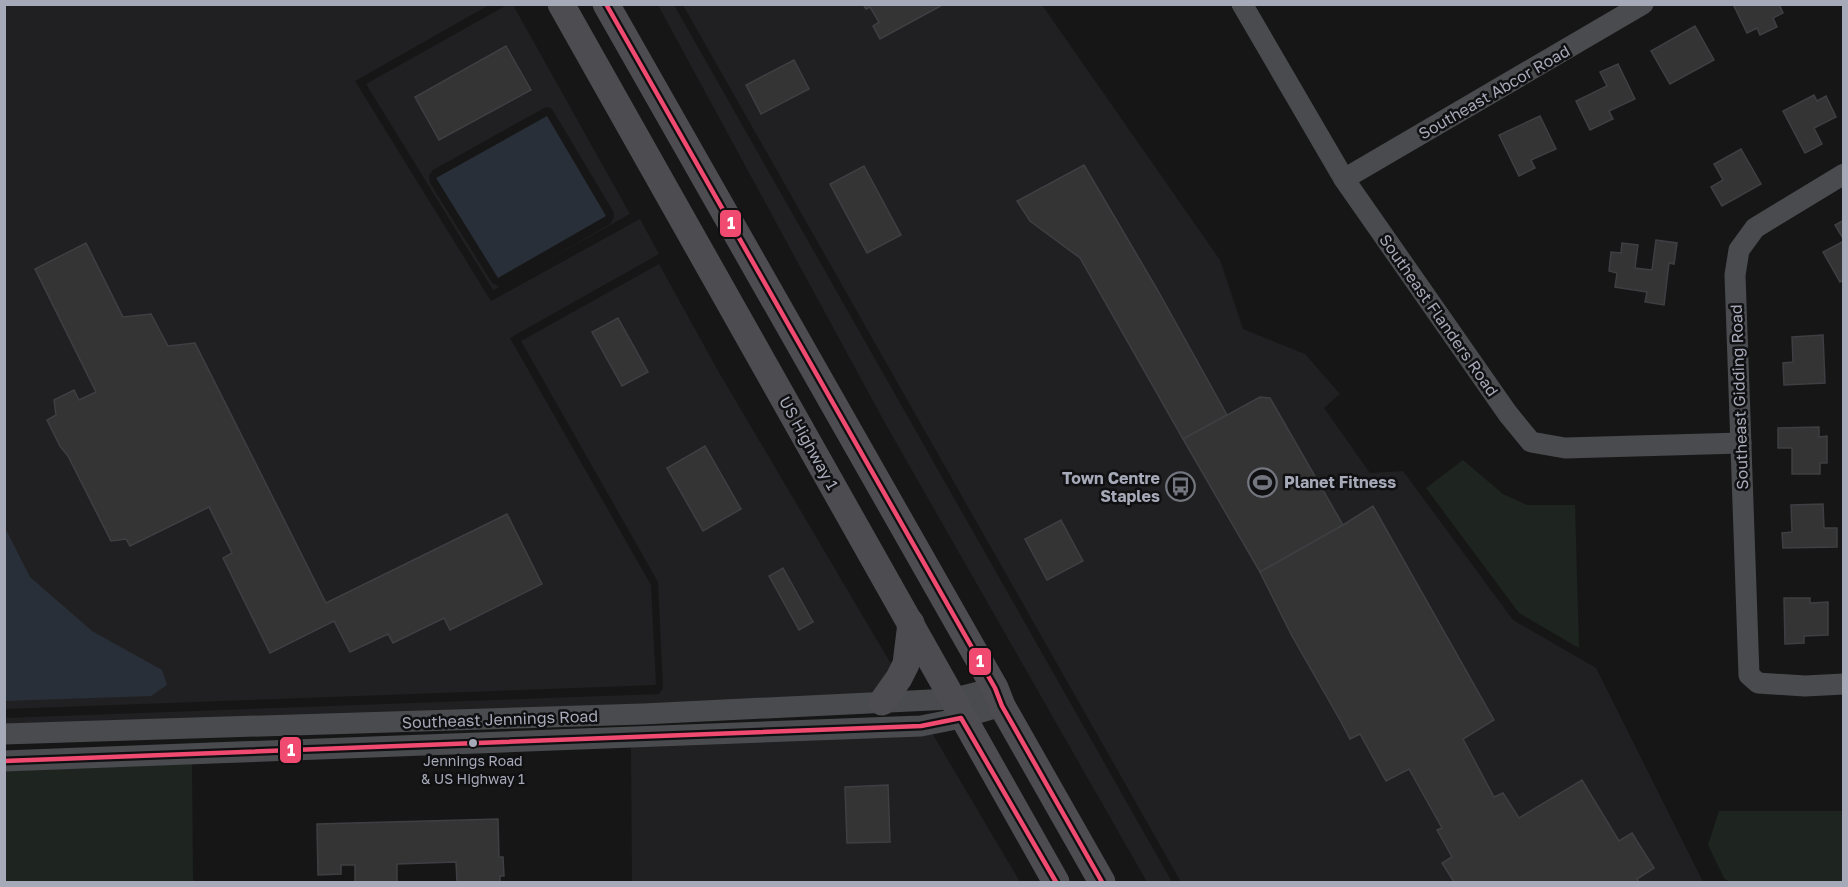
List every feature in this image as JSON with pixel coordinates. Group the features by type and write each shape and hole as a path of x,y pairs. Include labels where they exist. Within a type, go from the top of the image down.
{"main road":[{"name":"US Highway 1","path":"561,4 1056,882"},
{"path":"606,4 1102,882"},
{"path":"882,702 906,664 910,623"}],"street":[{"name":"Southeast Flanders Road","path":"1242,4 1344,179 1508,414 1531,442 1565,448 1741,443"},
{"name":"Southeast Abcor Road","path":"1344,179 1643,4"},
{"name":"Southeast Gidding Road","path":"1844,174 1755,228 1738,250 1735,275 1749,675 1758,683 1805,686 1844,684"},
{"name":"Southeast Jennings Road","path":"4,761 921,726 956,708 998,697"},
{"name":"Southeast Jennings Road","path":"4,734 631,715 882,702 956,708"}],"shaded area":[{"path":"4,5 489,5 355,81 491,301 640,219 659,254 510,338 651,585 656,685 5,709"},
{"path":"507,5 513,5 630,214 528,271 610,224 614,217 613,211 552,109 544,108 433,170 429,175 430,183 492,283 499,287 493,290 366,84"},
{"path":"658,5 674,5 1172,882 1147,882 885,423"},
{"path":"683,5 1042,5 1220,260 1243,329 1305,354 1340,394 1324,408 1370,473 1403,471 1513,620 1596,668 1703,882 1181,882"},
{"path":"547,116 606,216 498,278 436,178"},
{"path":"659,264 717,369 894,669 877,694 631,706 5,726 4,718 659,694 663,688 658,582 521,341"},
{"path":"1463,460 1503,494 1527,505 1575,505 1579,648 1519,613 1426,488"},
{"path":"5,528 30,577 92,631 162,670 167,685 151,696 5,701"},
{"path":"932,733 1020,882 632,882 631,747"},
{"path":"192,764 193,882 5,882 4,770"},
{"path":"1719,811 1843,811 1843,882 1729,882 1724,878 1708,845"}],"building":[{"path":"863,4 944,4 880,39 873,26 879,22 870,7 866,9"},
{"path":"1733,4 1779,4 1783,13 1773,18 1777,27 1760,35 1757,28 1747,33"},
{"path":"1695,26 1714,60 1670,84 1651,51"},
{"path":"506,46 531,90 439,140 415,97"},
{"path":"794,60 809,89 761,114 746,85"},
{"path":"1618,64 1635,99 1609,111 1613,119 1590,130 1576,101 1607,86 1600,72"},
{"path":"1814,95 1817,101 1826,96 1836,117 1814,128 1822,144 1805,153 1783,111"},
{"path":"1540,116 1556,149 1531,160 1535,168 1519,176 1499,135"},
{"path":"1741,149 1761,184 1722,206 1711,187 1723,180 1714,164"},
{"path":"1084,165 1227,415 1183,439 1080,258 1030,221 1017,201"},
{"path":"864,166 901,235 867,253 830,184"},
{"path":"1844,220 1844,240 1835,225"},
{"path":"1656,240 1677,243 1674,264 1669,263 1664,305 1645,302 1647,292 1615,287 1617,273 1609,271 1611,252 1621,253 1622,243 1638,245 1635,268 1652,270"},
{"path":"1844,241 1844,280 1840,282 1823,252"},
{"path":"86,243 123,317 151,314 168,346 195,343 326,603 507,514 542,584 450,630 444,618 393,643 388,634 350,652 334,621 270,653 223,558 232,553 209,507 130,546 126,539 111,541 47,420 56,415 54,400 74,390 79,400 96,392 35,269"},
{"path":"618,318 648,372 622,386 592,332"},
{"path":"1823,335 1825,383 1784,385 1783,363 1793,362 1792,337"},
{"name":"Planet Fitness","path":"1260,397 1270,398 1343,525 1260,572 1183,439"},
{"path":"1819,427 1819,437 1827,436 1827,463 1820,463 1820,474 1792,474 1792,448 1778,448 1778,428"},
{"path":"705,446 741,509 703,531 667,468"},
{"path":"1823,504 1824,528 1837,528 1837,547 1783,548 1782,533 1792,532 1791,505"},
{"path":"1373,506 1494,720 1463,739 1494,797 1503,793 1519,818 1582,780 1619,841 1632,833 1654,868 1637,879 1639,882 1454,882 1442,863 1452,857 1437,830 1442,828 1409,769 1386,781 1360,734 1350,739 1292,636 1260,572"},
{"path":"1061,520 1083,561 1047,580 1025,539"},
{"path":"783,568 813,622 799,630 769,576"},
{"path":"1784,598 1810,598 1810,603 1828,602 1828,635 1804,636 1804,643 1785,644"},
{"path":"888,785 890,842 847,843 845,787"},
{"path":"498,819 499,857 503,857 504,876 500,876 500,882 457,882 456,862 397,864 397,882 355,882 355,865 341,865 341,874 318,875 317,824"}],"transit line":[{"name":"1","path":"606,4 995,688 1002,706 1102,882"},
{"name":"1","path":"4,761 921,726 961,718 1056,882"}],"place":[{"name":"Planet Fitness","path":"1263,482"},
{"name":"Town Centre Staples","path":"1181,487"},
{"name":"Jennings Road & US Highway 1","path":"473,743"}]}
